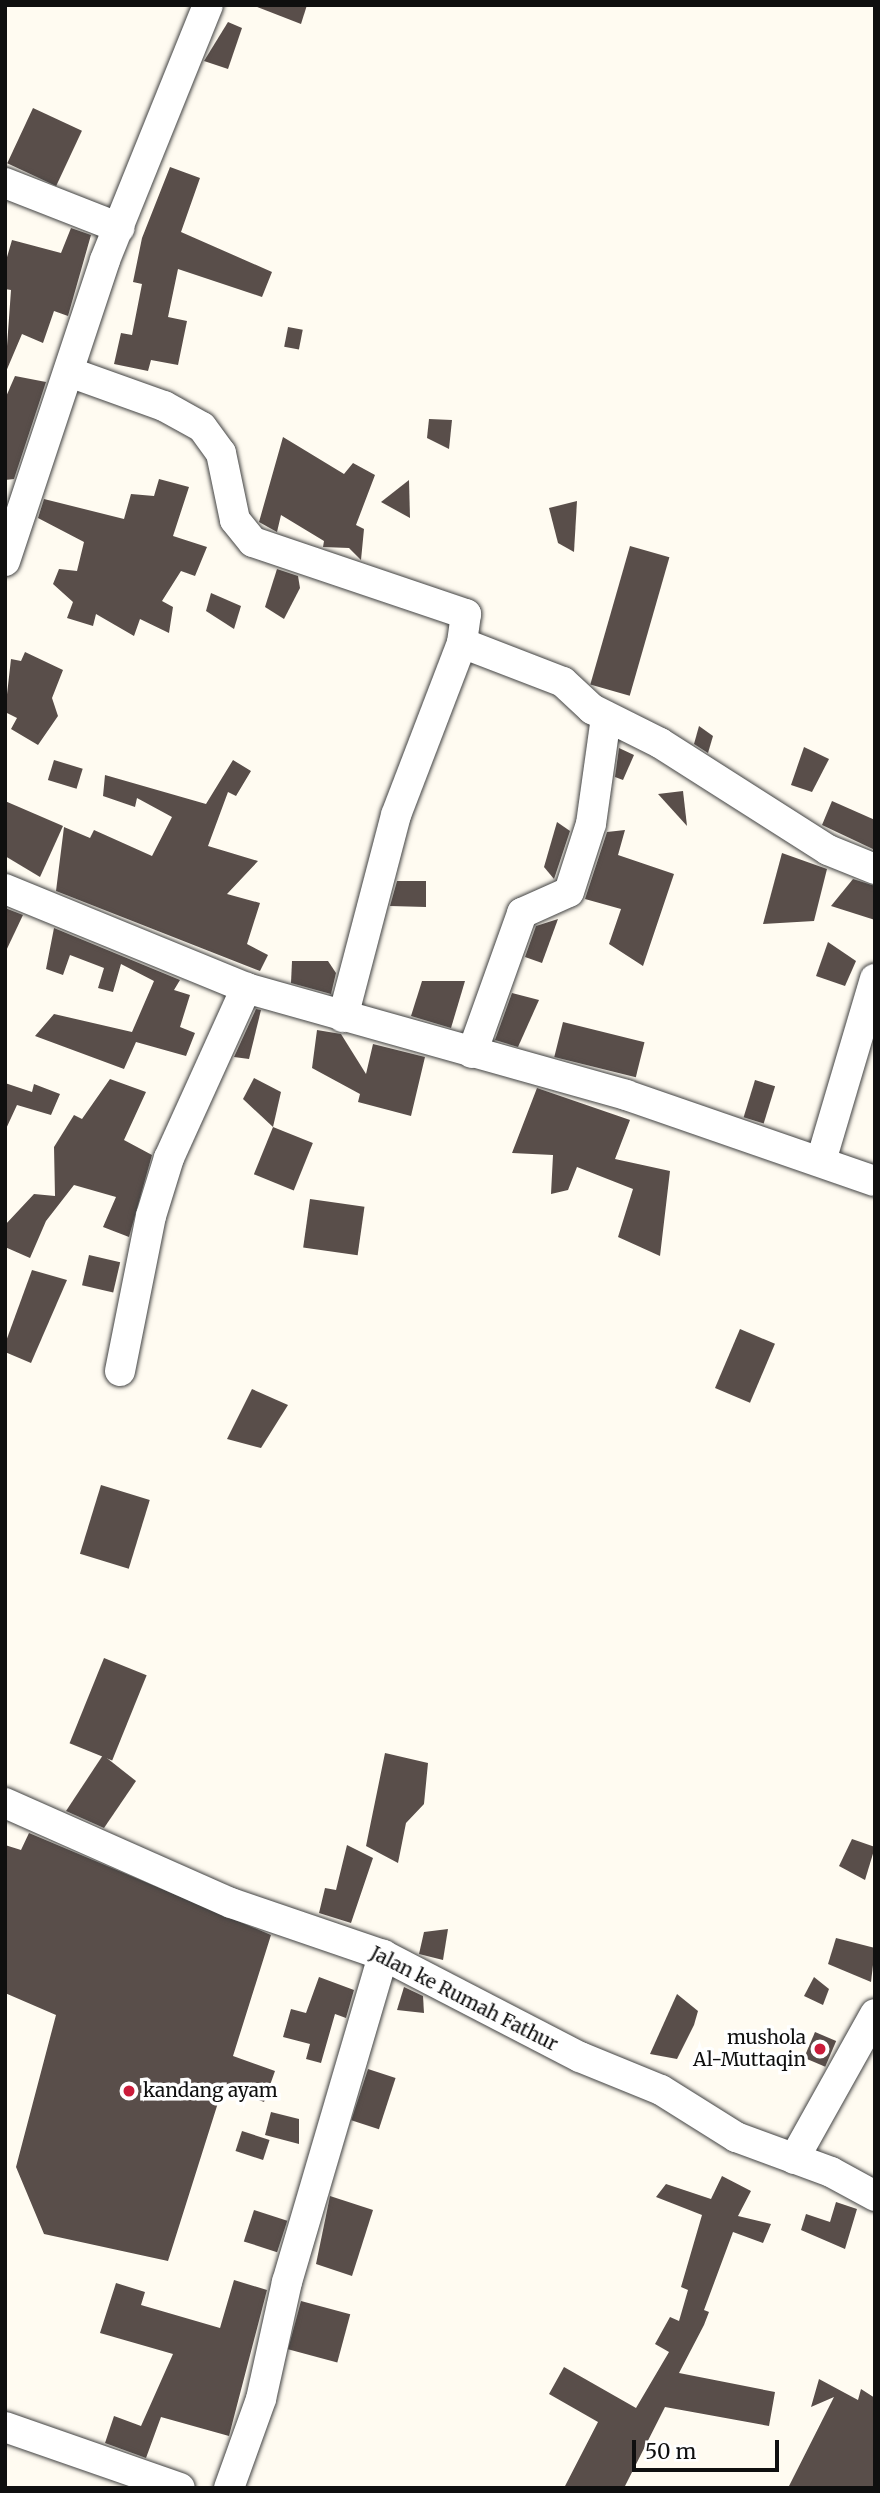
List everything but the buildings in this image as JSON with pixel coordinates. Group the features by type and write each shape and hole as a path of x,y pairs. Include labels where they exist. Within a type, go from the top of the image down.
{"street":[{"path":"5,561 120,228 208,5"},
{"path":"5,183 120,228"},
{"path":"69,372 164,406 202,427 221,453 235,520 253,542 457,607 466,614 462,643 396,815 342,1017"},
{"path":"462,643 563,682 606,717 660,743 828,850 875,869"},
{"path":"472,1053 522,913 569,892 591,824 606,717"},
{"path":"5,889 246,988 626,1095 875,1181"},
{"path":"821,1161 875,979"},
{"path":"120,1371 151,1216 169,1158 246,988"},
{"name":"Jalan ke Rumah Fathur","path":"5,1803 231,1903 383,1955 580,2057 661,2090 736,2137 794,2159 875,2196"},
{"path":"229,2488 261,2399 287,2282 383,1955"},
{"path":"794,2159 875,2014"},
{"path":"5,2427 180,2488"}],"place":[{"name":"mushola Al-Muttaqin","path":"820,2049"},
{"name":"kandang ayam","path":"129,2091"}]}
